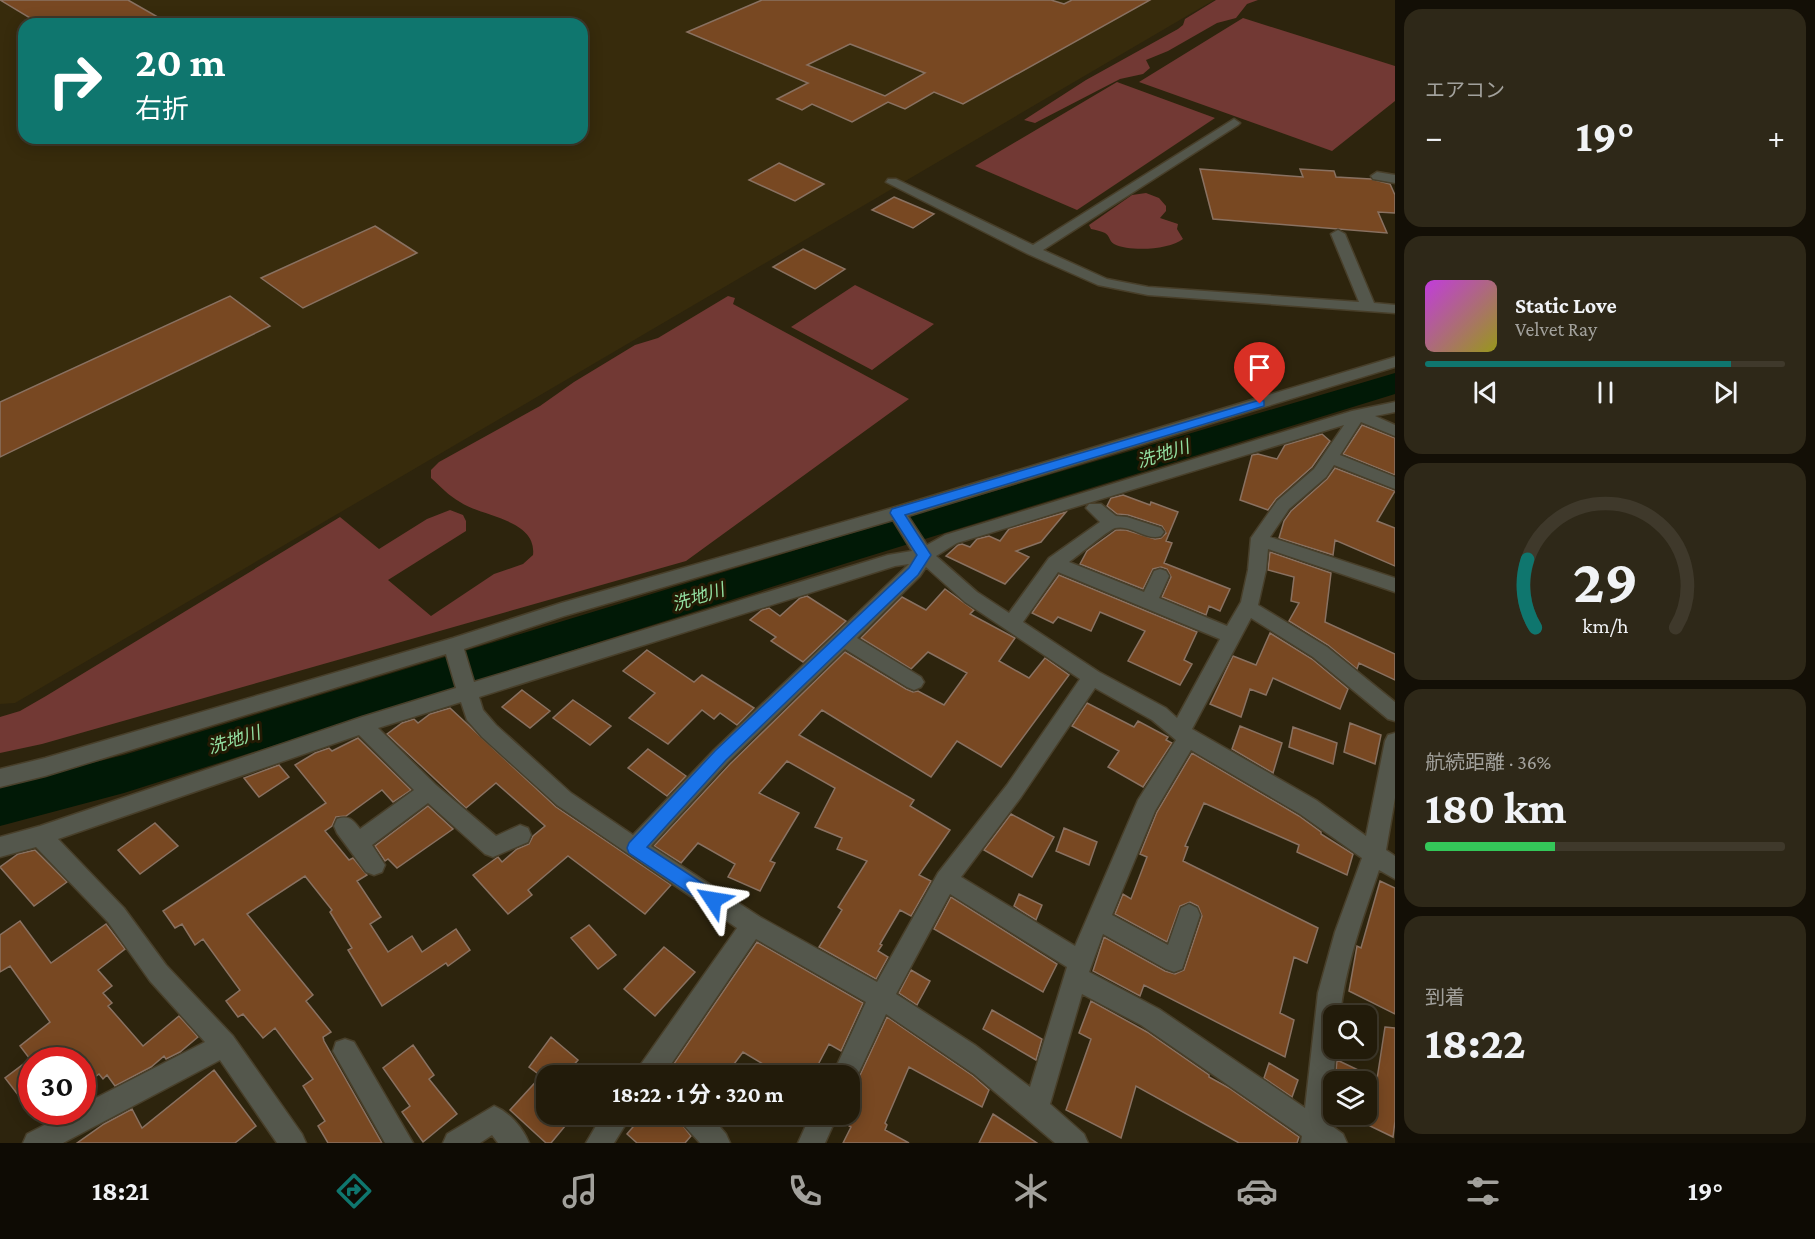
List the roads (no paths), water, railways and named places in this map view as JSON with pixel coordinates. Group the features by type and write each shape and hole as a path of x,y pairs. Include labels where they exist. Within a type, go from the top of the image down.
{"street":[{"path":"1033,251 1234,123"},
{"path":"1377,176 1395,179"},
{"path":"892,182 1033,251 1103,282 1148,291 1395,309"},
{"path":"1338,234 1369,308"},
{"path":"0,778 455,649 561,610 900,517 1395,362"},
{"path":"0,847 40,836 465,687 922,552 962,536 1358,415 1395,407"},
{"path":"1358,415 1395,431"},
{"path":"1036,1109 1078,970 1098,919 1146,807 1247,608 1257,570 1260,540 1283,505 1320,473 1358,415"},
{"path":"1331,458 1395,483"},
{"path":"1095,508 1112,522 1127,523 1155,532"},
{"path":"900,517 922,552 971,597 1092,676 1159,714 1184,735 1308,807 1395,869"},
{"path":"1011,624 1055,563 1112,522"},
{"path":"1260,540 1395,585"},
{"path":"635,848 721,756 914,571 922,552"},
{"path":"1055,563 1232,636"},
{"path":"1149,601 1160,576"},
{"path":"1247,608 1320,652 1395,712"},
{"path":"842,638 914,682"},
{"path":"455,649 474,714 489,731 564,799 752,925 882,998 950,1041 1000,1078 1075,1143"},
{"path":"849,1065 882,998 946,880 1014,790 1092,676"},
{"path":"362,724 429,791 493,848 520,835"},
{"path":"1321,1139 1330,993 1347,932 1374,854 1395,741"},
{"path":"374,865 351,835 429,791"},
{"path":"40,836 116,915 158,973 224,1045 293,1143"},
{"path":"946,880 1150,1017 1321,1139"},
{"path":"1098,919 1174,961 1189,915"},
{"path":"658,1065 752,925"},
{"path":"36,1143 224,1045"},
{"path":"345,1051 400,1143"},
{"path":"456,1143 494,1119 516,1143"},
{"path":"599,1143 612,1125"},
{"path":"701,1125 717,1143"},
{"path":"811,1143 820,1125"}],"waterway":[{"name":"洗地川","path":"0,806 124,774 833,553 1395,383"}]}
